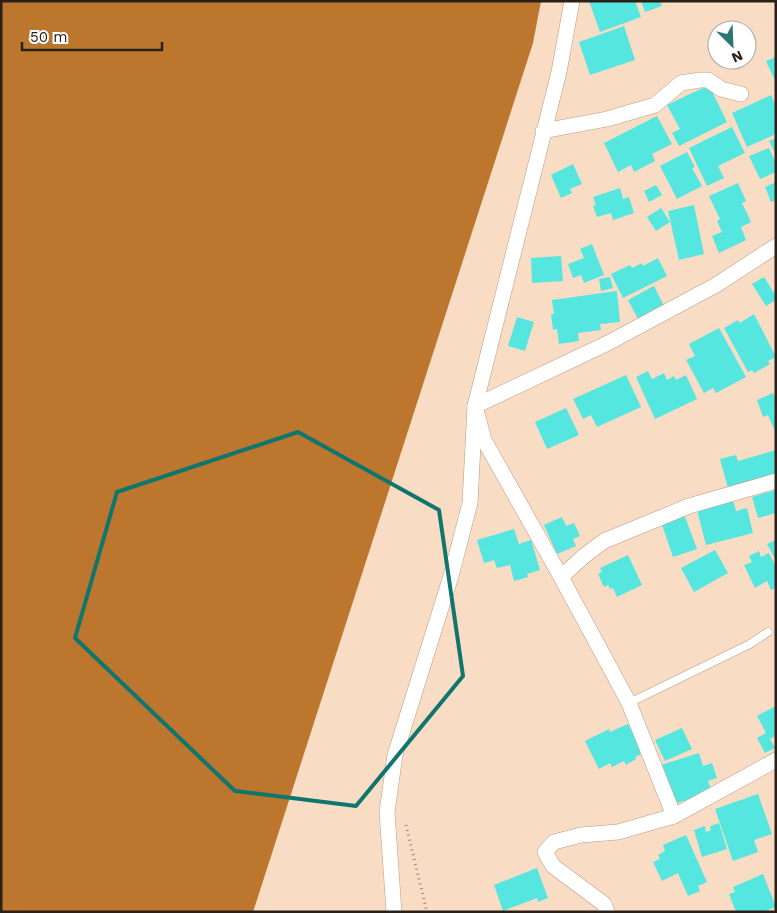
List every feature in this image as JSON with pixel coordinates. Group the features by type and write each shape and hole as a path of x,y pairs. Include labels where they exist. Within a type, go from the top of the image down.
{"street":[{"path":"394,912 387,812 395,755 451,576 470,503 475,406 559,72 572,1"},
{"path":"543,131 607,119 654,105 681,83 708,80 721,89 741,94"},
{"path":"475,406 608,344 716,285 776,246"},
{"path":"475,406 484,440 561,577 628,703 674,816"},
{"path":"561,577 604,541 689,506 776,480"},
{"path":"607,912 604,904 553,866 545,852 554,842 581,835 618,832 674,816 776,760"}],"lane":[{"path":"628,703 750,644 768,632"}],"path":[{"path":"406,823 427,912"}],"highlighted area":[{"path":"298,432 439,510 463,676 356,806 235,791 75,638 117,492"}],"shaded area":[{"path":"1,1 541,1 533,43 253,912 1,912"}],"building":[{"path":"589,1 635,1 641,17 600,32"},
{"path":"641,1 660,1 662,6 645,12"},
{"path":"624,26 635,60 590,75 579,42"},
{"path":"776,57 776,83 766,61"},
{"path":"709,85 727,122 679,146 672,133 680,129 667,105"},
{"path":"771,95 776,106 776,134 747,147 732,113"},
{"path":"657,116 672,144 652,154 655,161 634,172 631,165 618,172 604,143"},
{"path":"732,127 745,153 718,166 724,178 707,186 689,148"},
{"path":"776,138 776,155 769,141"},
{"path":"769,148 776,163 776,172 760,179 749,156"},
{"path":"687,152 695,167 692,168 702,186 677,199 660,166"},
{"path":"573,164 582,184 570,189 572,193 561,198 551,175"},
{"path":"776,182 776,200 771,202 765,187"},
{"path":"738,183 746,201 742,203 751,222 741,227 746,240 719,253 712,236 722,232 717,221 720,219 709,196"},
{"path":"656,185 662,195 649,202 644,191"},
{"path":"620,188 623,199 629,197 634,213 613,220 611,213 597,217 593,206 596,205 593,197"},
{"path":"694,205 704,254 679,260 668,211"},
{"path":"661,208 670,222 656,231 647,217"},
{"path":"592,244 604,275 584,283 581,275 573,278 568,264 584,258 580,249"},
{"path":"561,256 563,281 532,283 531,258"},
{"path":"658,258 667,276 623,298 611,274 630,265 632,268 642,263 643,266"},
{"path":"610,277 613,288 601,291 599,279"},
{"path":"764,277 776,296 776,300 766,306 752,284"},
{"path":"654,286 665,308 639,321 628,300"},
{"path":"617,291 620,322 600,324 601,330 578,333 579,341 559,344 557,329 553,330 551,314 554,314 552,300"},
{"path":"754,314 776,357 768,361 770,364 754,373 752,370 748,372 724,328 738,320 740,323"},
{"path":"517,317 534,322 525,351 508,346"},
{"path":"719,328 746,377 716,393 713,388 704,393 686,360 695,356 689,344"},
{"path":"648,371 652,379 664,373 667,380 674,376 676,380 686,375 697,399 655,419 636,377"},
{"path":"626,375 641,407 597,427 591,415 583,419 573,399"},
{"path":"773,393 776,399 776,434 768,415 763,417 757,400"},
{"path":"566,408 579,435 547,449 535,422"},
{"path":"776,450 776,474 728,488 720,459 736,455 738,461"},
{"path":"776,490 776,513 758,518 752,497"},
{"path":"733,500 736,511 747,508 753,533 706,545 697,510"},
{"path":"684,514 697,549 673,557 661,522"},
{"path":"562,517 566,526 574,523 580,536 573,539 576,546 557,554 544,525"},
{"path":"514,529 519,544 531,540 540,570 527,574 528,577 514,581 510,565 497,568 494,560 484,563 477,540"},
{"path":"776,540 776,561 767,544"},
{"path":"715,550 728,573 694,592 681,568"},
{"path":"759,551 761,557 769,553 776,567 776,588 771,590 767,581 755,588 744,565 752,562 749,556"},
{"path":"628,555 642,585 617,597 613,588 610,589 608,585 604,587 598,574 602,572 600,568"},
{"path":"776,706 776,736 770,739 775,748 765,753 757,738 766,733 757,716"},
{"path":"628,724 643,753 626,765 624,761 612,767 610,763 599,769 585,741 609,729 610,732"},
{"path":"682,728 692,749 665,761 655,740"},
{"path":"699,753 703,766 712,763 717,778 708,781 712,792 674,804 661,765"},
{"path":"758,794 772,834 754,840 758,852 733,861 715,809"},
{"path":"719,823 727,849 702,857 694,830 705,826 706,832 711,830 710,826"},
{"path":"686,835 707,882 698,886 700,891 688,896 678,873 662,881 653,862 660,859 658,855 665,851 663,845"},
{"path":"537,868 548,898 538,902 537,898 503,911 494,885"},
{"path":"763,874 776,907 763,912 736,912 729,894 735,892 733,887"}]}
